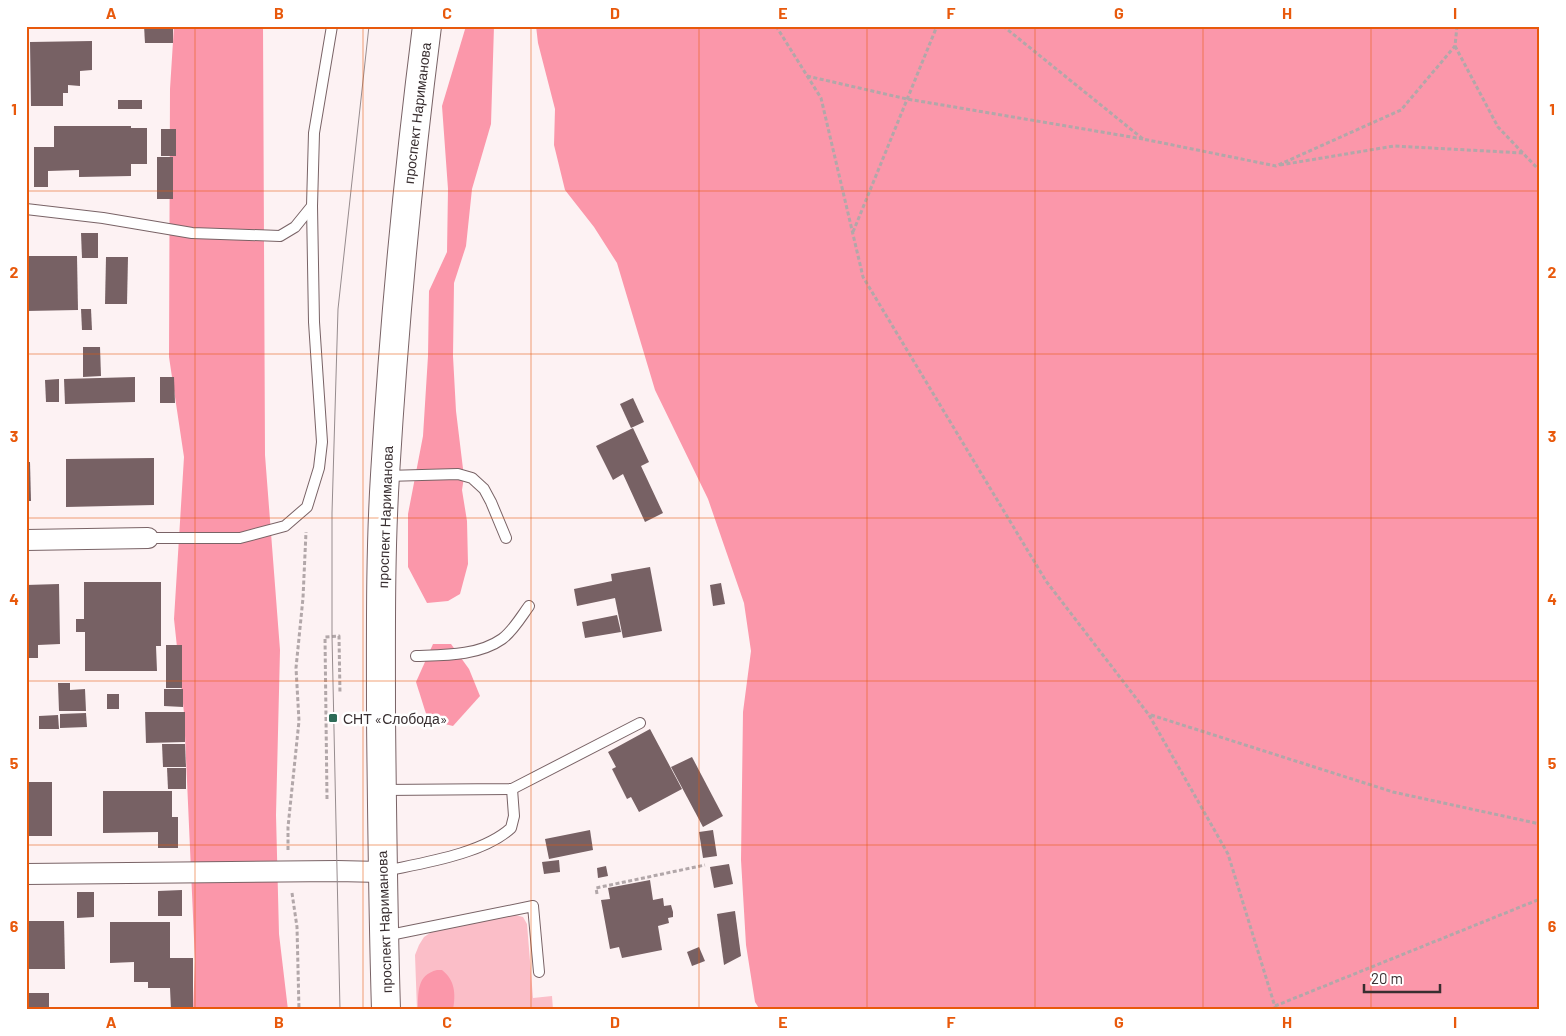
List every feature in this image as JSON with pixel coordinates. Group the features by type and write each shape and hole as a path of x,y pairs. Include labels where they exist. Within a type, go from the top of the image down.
{"main road":[{"name":"проспект Нариманова","path":"386,1010 381,790 381,643 385,476 404,222 427,26"}],"street":[{"path":"26,540 148,538"},
{"path":"26,874 289,871 382,872"}],"lane":[{"path":"148,538 240,538 285,526 307,507 319,468 322,442 314,322 312,206 314,133 332,26"},
{"path":"26,209 104,218 192,233 280,236 295,227 312,206"},
{"path":"385,476 458,474 472,478 488,495 506,538"},
{"path":"416,656 470,653 502,639 518,623 528,606"},
{"path":"381,790 512,789 640,723"},
{"path":"382,872 437,859 493,842 511,828 514,816 512,789"},
{"path":"384,936 533,906 539,972"}],"path":[{"path":"776,26 821,98 863,277 1046,581 1149,715 1228,854 1275,1008 1540,899"},
{"path":"853,232 937,26"},
{"path":"1003,26 1143,139"},
{"path":"1457,26 1455,46 1498,126 1540,171"},
{"path":"1276,166 1401,110 1455,46"},
{"path":"807,76 907,99 1143,139 1276,166 1394,146 1523,153"},
{"path":"299,1010 297,927 289,871 288,827 299,721 296,668 303,598 307,507"},
{"path":"327,799 326,636 339,636 340,694"},
{"path":"1149,715 1393,792 1540,824"},
{"path":"597,894 596,888 705,865"}],"shaded area":[{"path":"174,26 263,26 265,455 280,650 276,815 279,934 288,1010 193,1010 195,961 184,713 174,619 184,457 169,357 170,89"},
{"path":"466,26 494,26 491,124 472,189 466,246 454,283 453,356 456,411 464,477 462,490 467,521 468,564 460,594 448,601 427,603 408,567 408,514 423,436 428,356 429,291 447,252 448,189 442,106"},
{"path":"536,26 1540,26 1540,1010 760,1010 755,1002 746,945 741,860 743,712 751,651 744,603 708,499 655,390 617,263 594,227 565,190 554,145 555,109 538,43"},
{"path":"433,644 451,644 469,669 480,696 453,726 428,720 416,682"},
{"path":"512,914 523,917 527,924 533,998 552,996 553,1010 417,1010 415,955 424,937 436,929"},
{"path":"442,970 450,978 454,988 453,1010 418,1010 419,991 422,980 430,972"}],"building":[{"path":"144,26 173,26 173,43 145,43"},
{"path":"92,41 92,70 80,71 80,86 68,85 68,93 63,93 63,106 31,106 30,42"},
{"path":"118,100 142,100 142,109 118,109"},
{"path":"54,126 131,126 131,128 147,128 147,164 131,164 131,176 79,177 79,170 48,171 48,187 34,187 34,147 54,147"},
{"path":"161,129 176,129 176,156 161,156"},
{"path":"157,157 173,157 173,199 157,199"},
{"path":"81,233 98,233 98,258 82,258"},
{"path":"26,256 77,256 78,310 26,311"},
{"path":"106,257 128,257 127,304 105,304"},
{"path":"81,309 91,309 92,330 82,330"},
{"path":"83,347 100,347 101,376 83,377"},
{"path":"135,377 135,402 65,404 64,379"},
{"path":"160,377 174,377 175,403 160,403"},
{"path":"59,379 59,402 46,402 45,380"},
{"path":"633,398 644,422 631,428 620,404"},
{"path":"633,428 649,462 641,466 663,513 645,522 623,474 613,480 596,446"},
{"path":"154,458 154,505 66,507 66,459"},
{"path":"26,462 30,462 31,501 26,501"},
{"path":"650,567 662,631 623,638 615,598 577,606 574,589 612,581 611,574"},
{"path":"84,582 161,582 161,646 156,646 157,671 85,671 85,632 76,632 76,619 84,619"},
{"path":"721,583 725,604 713,606 710,585"},
{"path":"59,584 60,644 38,645 38,658 26,658 26,585"},
{"path":"617,615 621,632 585,638 582,622"},
{"path":"166,645 182,645 182,688 166,688"},
{"path":"58,683 70,683 70,690 85,689 86,711 59,711"},
{"path":"164,689 183,689 183,707 164,706"},
{"path":"107,694 119,694 119,709 107,709"},
{"path":"145,712 185,712 185,742 146,743"},
{"path":"86,713 87,727 60,728 60,714"},
{"path":"58,715 59,729 39,729 39,716"},
{"path":"650,729 682,789 639,812 631,797 627,799 612,769 616,767 608,752"},
{"path":"162,744 185,744 186,767 163,767"},
{"path":"692,757 723,816 703,827 671,767"},
{"path":"167,768 186,768 186,789 168,789"},
{"path":"26,782 52,782 52,836 26,836"},
{"path":"103,791 172,791 172,817 178,817 178,848 158,848 158,832 103,833"},
{"path":"590,830 593,850 549,859 545,839"},
{"path":"713,830 717,856 703,858 699,832"},
{"path":"559,860 560,872 544,874 542,862"},
{"path":"729,864 733,884 714,888 710,867"},
{"path":"606,866 608,876 598,878 597,868"},
{"path":"650,880 653,900 663,898 664,906 671,905 673,912 673,917 668,918 669,923 658,926 662,950 622,958 619,947 610,949 601,900 610,899 608,888"},
{"path":"182,890 182,916 158,916 158,891"},
{"path":"77,892 94,892 94,917 77,918"},
{"path":"735,911 741,956 724,965 717,914"},
{"path":"26,921 64,921 65,969 26,969"},
{"path":"110,922 170,922 170,958 193,958 193,1010 171,1010 170,988 148,988 148,982 134,982 134,962 110,963"},
{"path":"699,947 705,961 692,966 687,952"},
{"path":"26,993 49,993 49,1010 26,1010"}],"tram line":[{"path":"340,1010 332,636 332,513 338,309 369,26"}],"place":[{"name":"СНТ «Слобода»","path":"333,718"}]}
